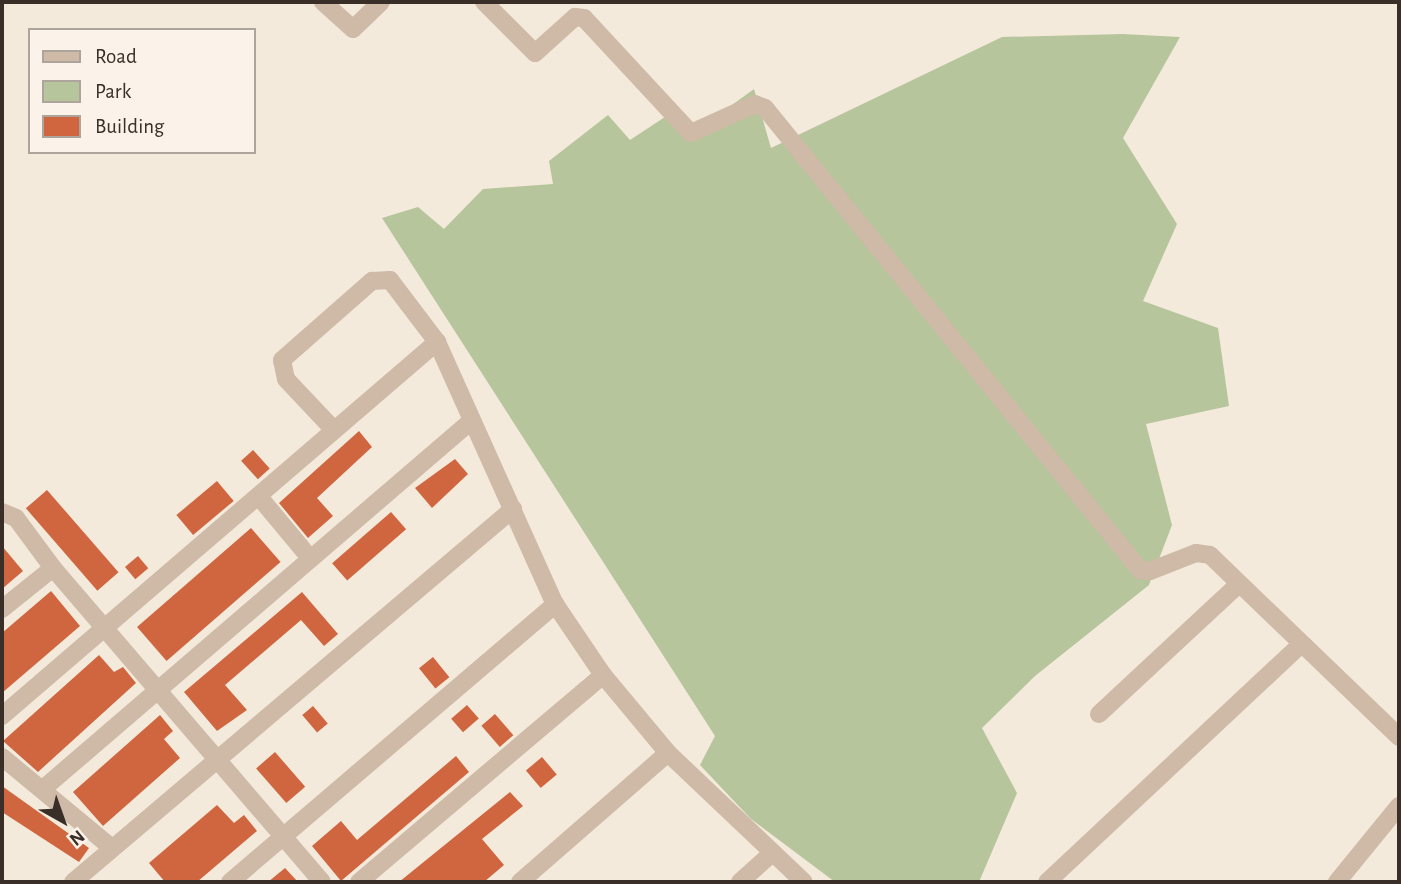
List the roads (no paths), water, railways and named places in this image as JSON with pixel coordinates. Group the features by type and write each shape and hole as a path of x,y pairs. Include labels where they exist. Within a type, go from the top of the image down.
{"street":[{"path":"323,2 353,29 382,2"},
{"path":"484,2 535,53 575,18 584,18 691,133 755,104 765,108 1140,570 1150,571 1203,553 1399,737"},
{"path":"334,430 282,372 282,360 372,281 384,279 395,284 437,342 470,422 513,509 555,604 603,675 668,753 771,854 804,882"},
{"path":"2,716 104,627 260,498 437,342"},
{"path":"44,788 470,422"},
{"path":"260,498 310,558"},
{"path":"73,882 513,509"},
{"path":"2,512 16,518 53,568 161,689 322,882"},
{"path":"2,609 53,568"},
{"path":"1099,714 1238,585"},
{"path":"230,882 555,604"},
{"path":"1047,882 1301,644"},
{"path":"359,882 603,675"},
{"path":"520,882 668,753"},
{"path":"2,757 44,788 112,848"},
{"path":"1337,882 1399,806"},
{"path":"740,882 771,854"}]}
